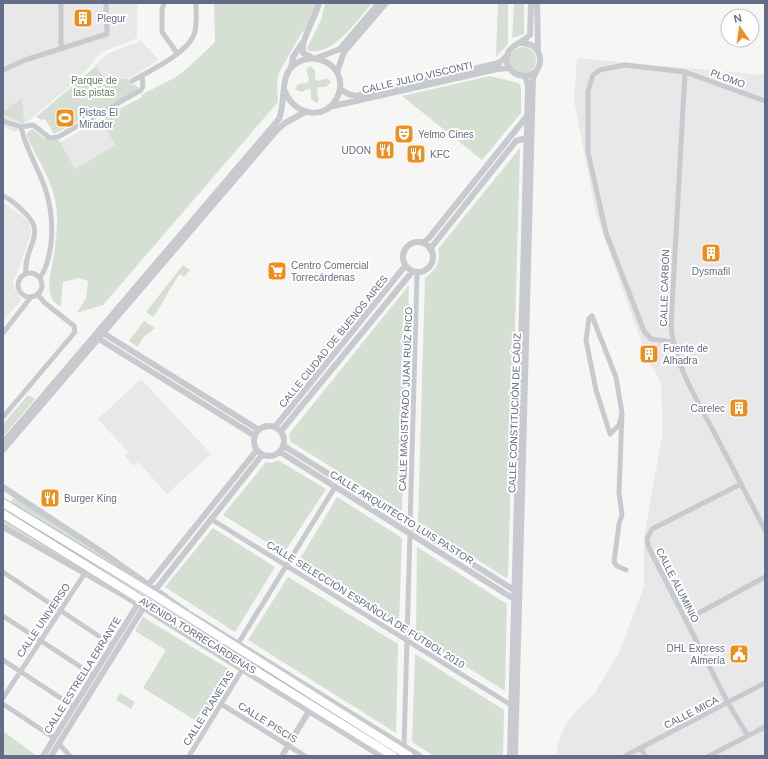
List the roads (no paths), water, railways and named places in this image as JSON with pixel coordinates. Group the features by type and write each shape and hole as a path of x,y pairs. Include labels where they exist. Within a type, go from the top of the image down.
{"main road":[{"name":"AVENIDA TORRECÁRDENAS","path":"3,504 234,643 409,756"},
{"name":"AVENIDA TORRECÁRDENAS","path":"3,514 393,756"}],"street":[{"path":"61,3 61,49"},
{"path":"3,70 25,60 107,34 106,3"},
{"path":"164,3 162,10 162,32 177,53"},
{"path":"132,81 177,53 192,40 196,31 196,3"},
{"path":"3,443 279,119 283,108 285,82 291,68 293,57 304,41 320,3"},
{"path":"291,68 298,62 314,58 340,48 379,3"},
{"path":"337,72 344,52 386,3"},
{"path":"531,3 530,35 511,48 507,62 509,68 514,74 525,76 536,72 540,63 538,50 537,3"},
{"path":"3,450 277,130 285,123 305,112 322,111 329,107 336,99 340,89 340,80 337,72 329,64 304,53 304,41"},
{"path":"520,43 529,44 538,50"},
{"name":"CALLE JULIO VISCONTI","path":"340,89 348,94 356,96 499,62 508,55"},
{"name":"PLOMO","path":"672,342 652,339 644,331 606,233 588,146 588,91 590,80 593,75 600,70 620,66 685,72 765,101"},
{"name":"CALLE JULIO VISCONTI","path":"329,107 497,69 509,68"},
{"name":"CALLE CONSTITUCIÓN DE CÁDIZ","path":"510,756 529,137 533,78 536,72"},
{"name":"CALLE CARBÓN","path":"685,72 671,325 672,342 678,361 765,530"},
{"path":"3,120 21,127 33,125 50,138 58,137 142,90 142,76"},
{"name":"CALLE CONSTITUCIÓN DE CÁDIZ","path":"515,756 529,137 527,116 528,85 525,76"},
{"path":"285,91 292,104 305,112"},
{"path":"414,272 405,266 402,257 406,248 413,243 423,243 429,238 527,116"},
{"path":"3,333 31,297 37,294 42,287 40,278 48,258 52,232 46,192 21,127"},
{"path":"423,243 430,249 516,141 529,137"},
{"path":"3,196 12,200 27,214 34,224 35,237 26,259 26,273"},
{"name":"CALLE CIUDAD DE BUENOS AIRES","path":"278,429 414,272 428,269 433,260 430,249"},
{"name":"CALLE CIUDAD DE BUENOS AIRES","path":"278,429 405,266"},
{"name":"CALLE MAGISTRADO JUAN RUÍZ RICO","path":"410,526 414,272"},
{"path":"31,297 24,296 18,288 19,279 26,273 33,273 40,278"},
{"path":"3,417 76,330 74,326 45,303 37,294"},
{"path":"622,413 619,424 610,434 596,390 586,340 589,318 592,316 616,377 622,413 619,494 622,515 619,524 614,562 617,566 626,570"},
{"path":"103,333 259,430"},
{"path":"99,339 255,436"},
{"path":"267,426 278,429 284,441 282,449 272,456 262,455 257,450 254,441 255,436 259,430 267,426"},
{"name":"CALLE ARQUITECTO LUIS PASTOR","path":"282,449 514,590"},
{"name":"CALLE ARQUITECTO LUIS PASTOR","path":"282,449 335,487 514,599"},
{"path":"149,584 257,450"},
{"path":"156,589 262,455"},
{"name":"CALLE ALUMINIO","path":"741,484 652,529 648,536 649,548 728,703 748,736"},
{"name":"AVENIDA TORRECÁRDENAS","path":"3,487 149,584 234,643 420,756"},
{"path":"234,643 286,565 335,487"},
{"name":"CALLE SELECCIÓN ESPAÑOLA DE FÚTBOL 2010","path":"211,519 511,705"},
{"name":"AVENIDA TORRECÁRDENAS","path":"3,527 141,606 381,756"},
{"path":"404,746 410,534"},
{"path":"3,572 112,645"},
{"name":"CALLE UNIVERSO","path":"3,698 85,573"},
{"path":"686,620 765,577"},
{"name":"CALLE ESTRELLA ERRANTE","path":"43,756 131,614 141,606"},
{"name":"CALLE ESTRELLA ERRANTE","path":"51,756 137,617 141,606"},
{"path":"131,614 137,617"},
{"path":"3,616 93,675"},
{"path":"3,660 74,707"},
{"name":"CALLE PLANETAS","path":"189,756 242,670"},
{"name":"CALLE MICA","path":"625,756 765,683"},
{"path":"3,704 54,738"},
{"name":"CALLE PISCIS","path":"221,704 305,756"},
{"path":"282,756 310,711"},
{"path":"709,756 765,727"},
{"path":"59,744 70,756"},
{"path":"641,748 645,756"}],"place":[{"name":"Plegur","path":"83,18"},
{"name":"Pistas El Mirador","path":"65,118"},
{"name":"Yelmo Cines","path":"404,134"},
{"name":"UDON","path":"385,150"},
{"name":"KFC","path":"416,154"},
{"name":"Dysmafil","path":"711,253"},
{"name":"Centro Comercial Torrecárdenas","path":"277,271"},
{"name":"Fuente de Alhadra","path":"649,354"},
{"name":"Carelec","path":"739,408"},
{"name":"Burger King","path":"50,498"},
{"name":"DHL Express Almería","path":"739,654"}],"park label":[{"name":"Parque de las pistas","path":"94,86"}]}
